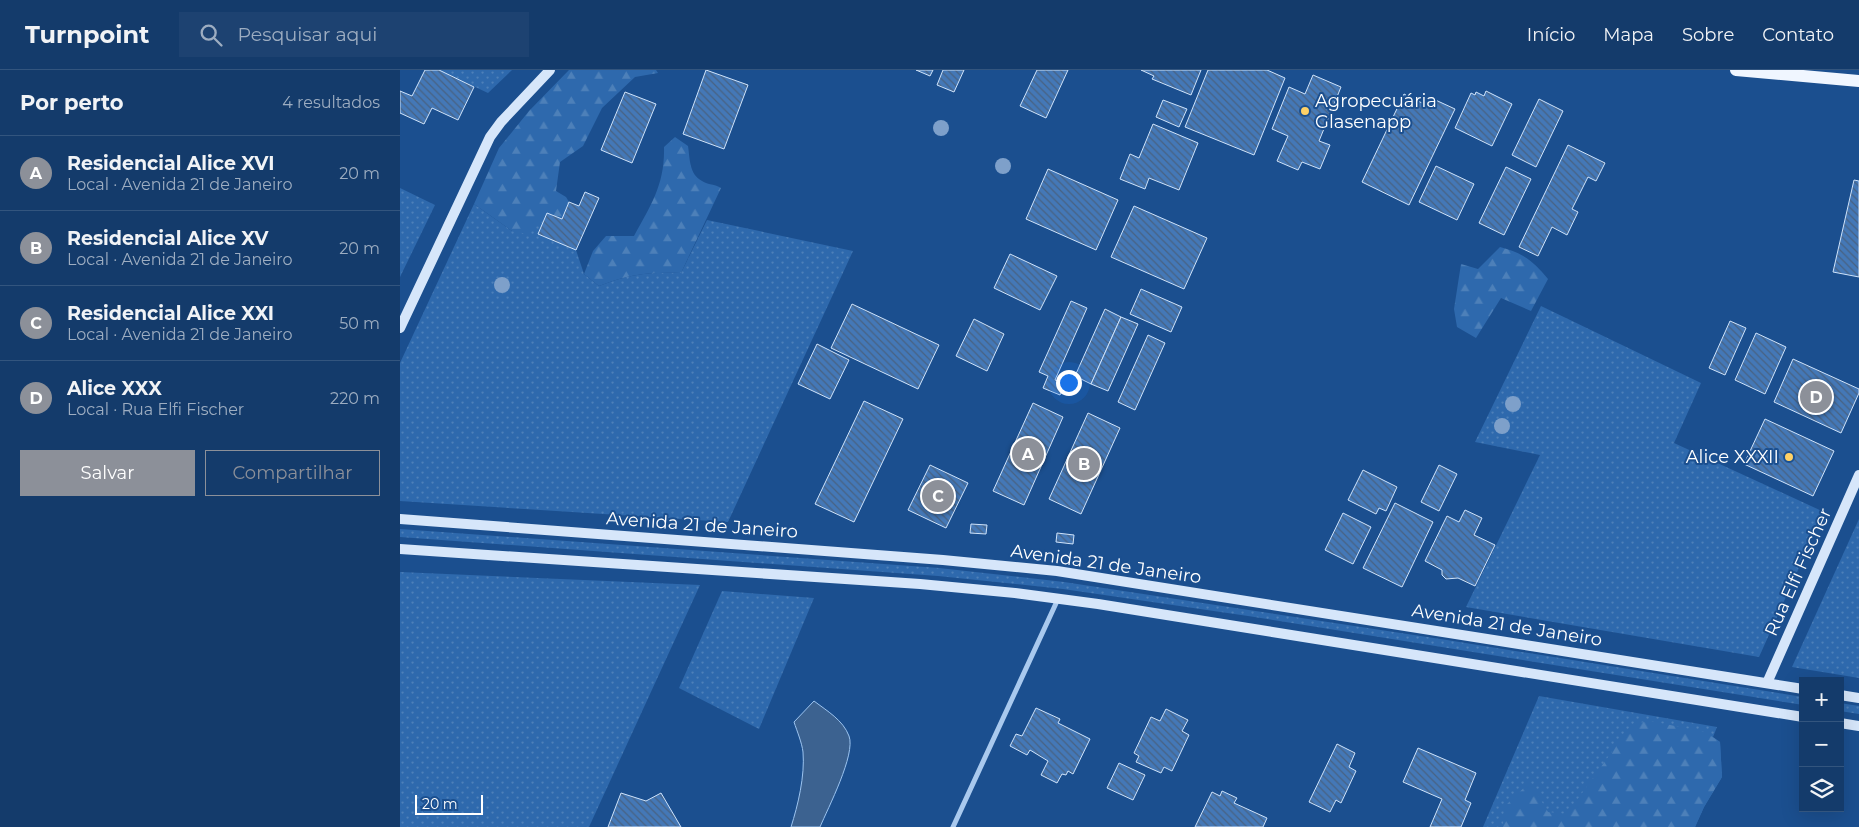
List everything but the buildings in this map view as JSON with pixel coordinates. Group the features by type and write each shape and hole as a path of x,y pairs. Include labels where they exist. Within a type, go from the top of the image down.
{"main road":[{"path":"400,328 490,137 501,122 550,70"},
{"path":"1736,70 1859,81"},
{"name":"Rua Elfi Fischer","path":"1767,683 1859,475"},
{"name":"Avenida 21 de Janeiro","path":"400,519 951,560 1057,571 1799,688"},
{"path":"400,549 920,584 1058,598 1799,716"},
{"path":"1844,696 1859,698"},
{"path":"1844,724 1859,726"}],"street":[{"path":"953,827 1058,598"}],"green space":[{"path":"439,70 512,70 488,93"},
{"path":"569,70 656,70 658,73 635,77 602,108 583,146 560,162 556,191 566,197 569,202 562,219 547,213 527,234 512,231 474,204 499,148 529,111"},
{"path":"675,137 688,146 692,170 698,178 721,188 681,273 639,275 599,286 584,274 593,251 606,236 634,236 656,194 662,172 664,147"},
{"path":"400,188 435,205 400,277"},
{"path":"474,204 512,231 547,213 538,234 576,250 584,274 599,286 639,275 681,273 707,220 853,251 728,522 400,501 400,363"},
{"path":"1500,247 1527,258 1548,279 1531,311 1501,298 1476,338 1457,327 1454,309 1461,264 1478,269"},
{"path":"1541,306 1701,383 1674,443 1824,512 1759,657 1466,607 1540,455 1475,442"},
{"path":"1859,519 1859,678 1792,667"},
{"path":"400,529 939,568 1064,582 1447,640 1799,696 1799,704 1248,616 1063,589 938,576 400,537"},
{"path":"400,572 700,585 589,827 400,827"},
{"path":"722,591 814,598 759,729 679,688"},
{"path":"1539,696 1717,727 1713,737 1720,742 1722,777 1704,807 1695,827 1483,827"},
{"path":"1844,704 1859,706 1859,714 1844,712"},
{"path":"1650,721 1705,732 1720,742 1722,777 1704,807 1695,827 1503,827 1504,807 1530,782 1548,812 1567,814 1632,724"}],"shaded area":[{"path":"814,701 843,725 849,736 849,755 820,827 791,827 803,771 802,745 794,722"}],"place":[{"name":"Agropecuária Glasenapp","path":"1305,111"},
{"name":"Alice XXX","path":"1816,397"},
{"name":"Residencial Alice XVI","path":"1028,454"},
{"name":"Alice XXXII","path":"1789,457"},
{"name":"Residencial Alice XV","path":"1084,464"},
{"name":"Residencial Alice XXI","path":"938,496"}]}
